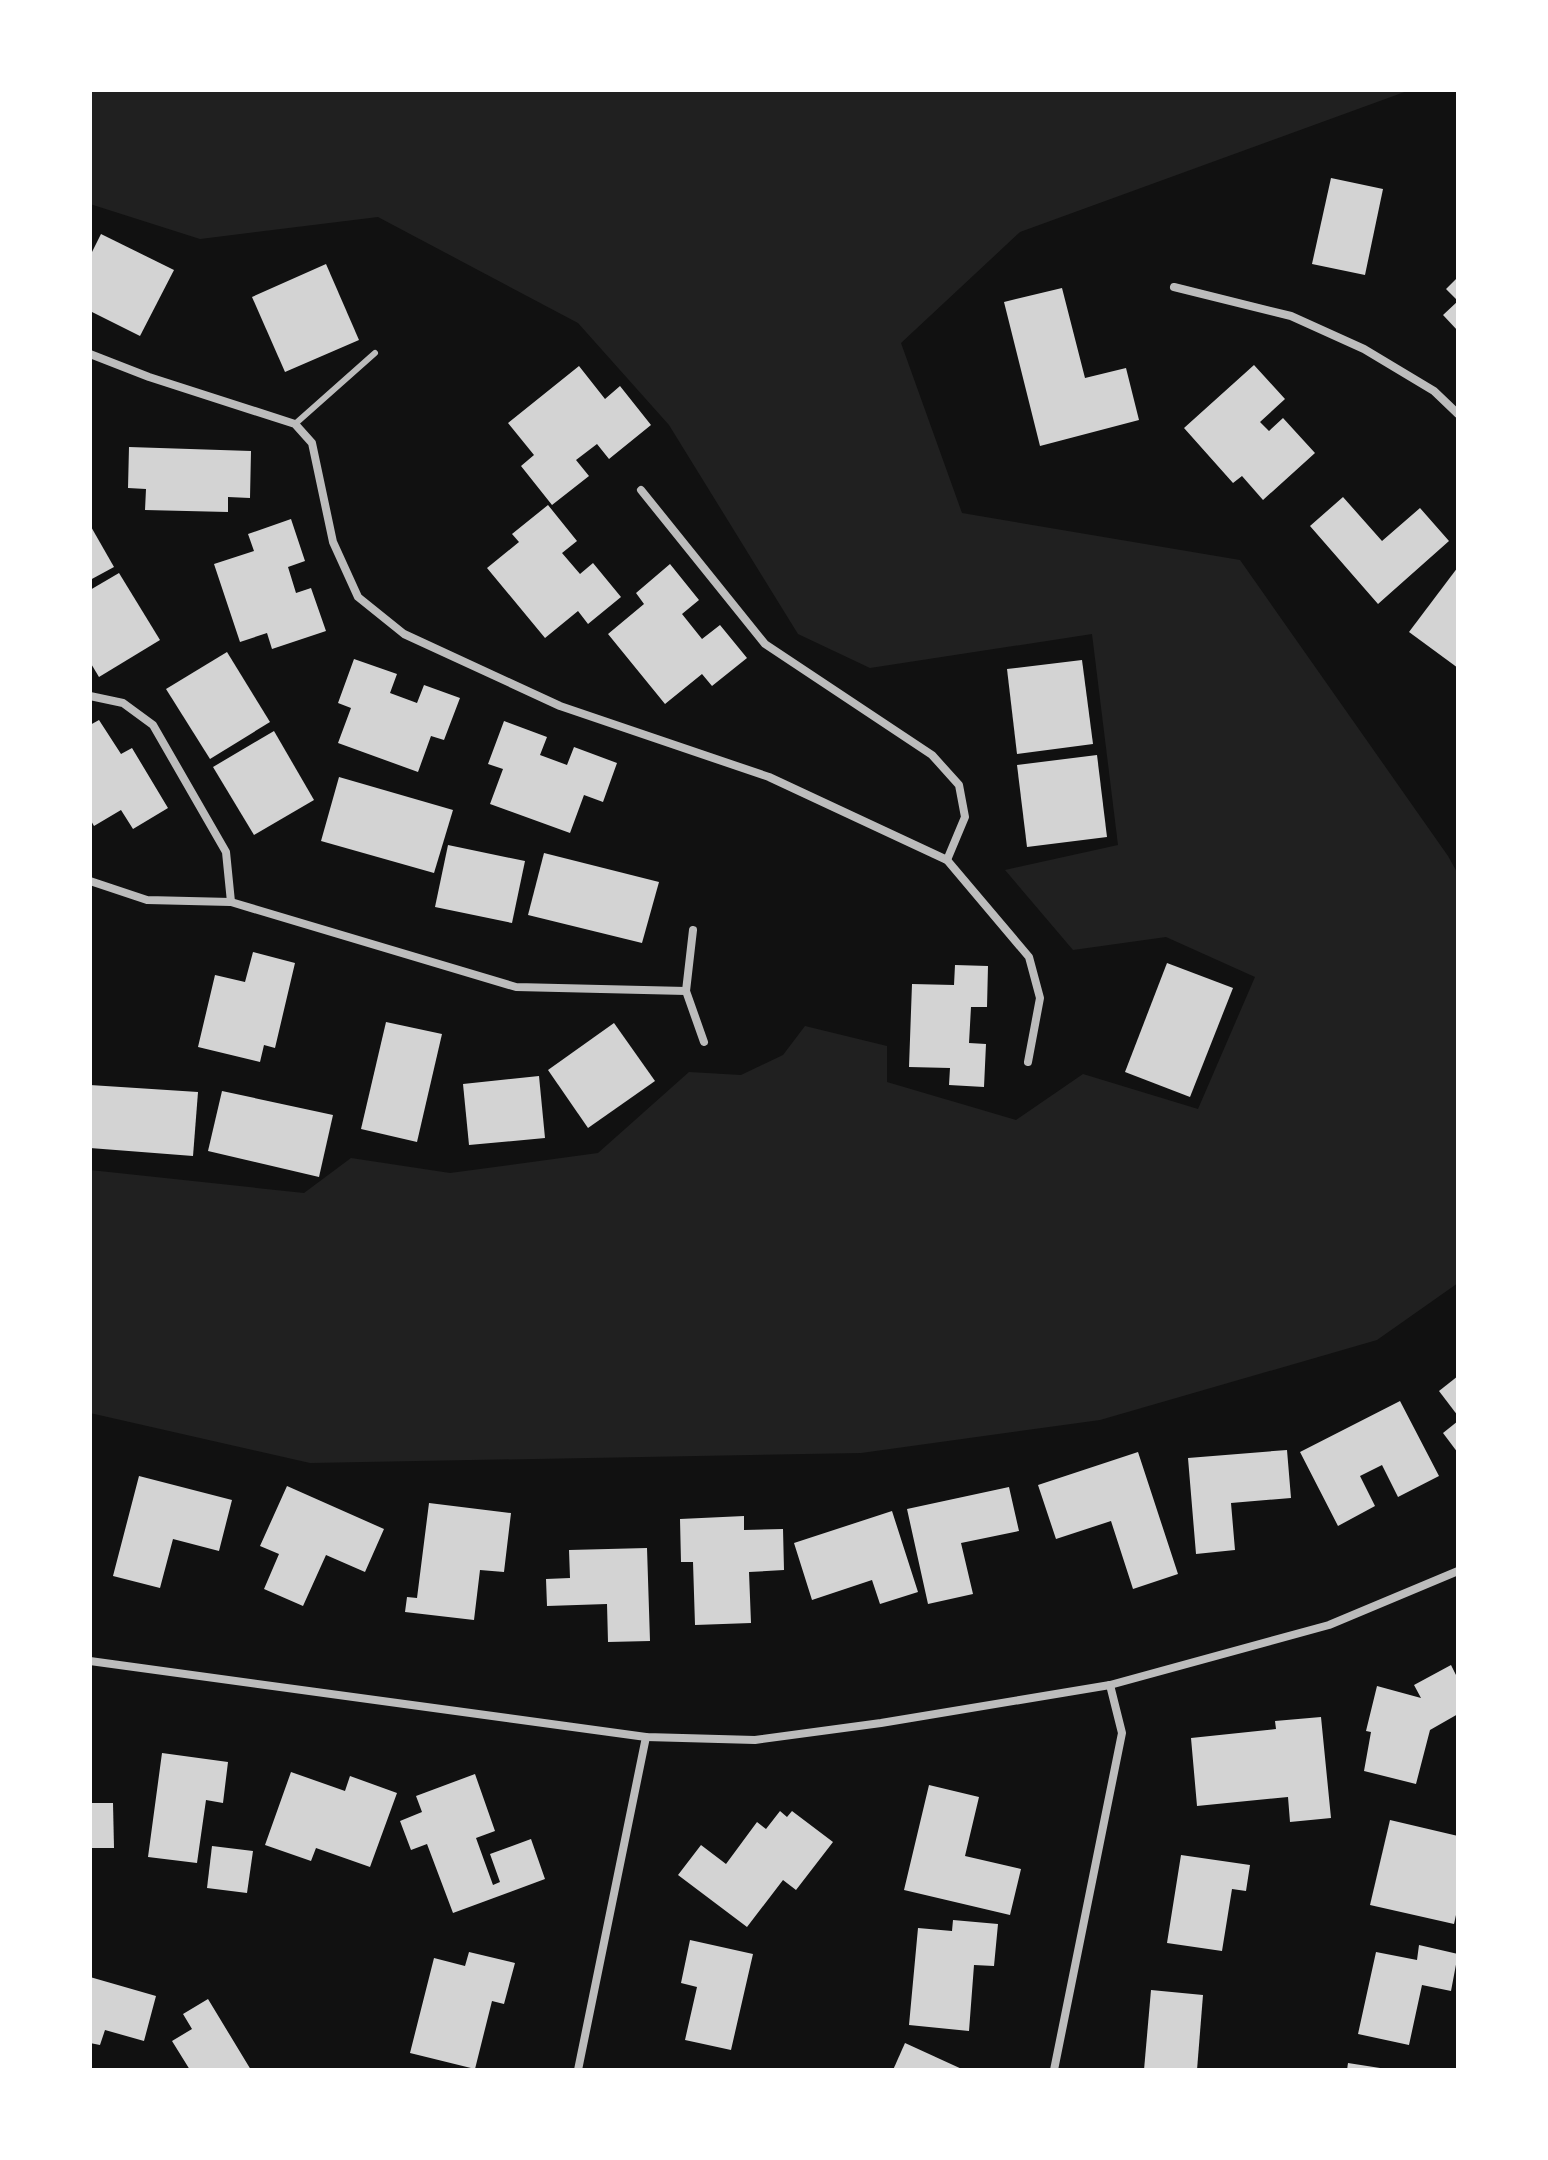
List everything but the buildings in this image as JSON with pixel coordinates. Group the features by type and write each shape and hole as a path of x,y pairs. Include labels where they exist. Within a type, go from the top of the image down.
{"street":[{"path":"1174,287 1291,316 1364,349 1434,391 1458,414"},
{"path":"90,354 149,377 295,424 312,443 333,542 358,597 404,634 560,706 769,777 947,860 1029,957 1040,998 1028,1062"},
{"path":"641,490 765,644 932,755 959,785 965,817 947,860"},
{"path":"90,696 123,703 153,725 226,852 231,902"},
{"path":"90,881 147,900 231,902 516,987 686,991"},
{"path":"693,930 686,991 704,1042"},
{"path":"90,1661 646,1737 755,1740 881,1723 1110,1685 1329,1625 1458,1571"},
{"path":"1054,2070 1122,1733 1110,1685"},
{"path":"578,2070 646,1737"}],"lane":[{"path":"295,424 375,353"}],"shaded area":[{"path":"90,90 1410,90 1020,232 901,343 962,513 1240,560 1448,856 1458,874 1458,1283 1377,1340 1100,1420 861,1453 310,1463 90,1413 90,1170 304,1193 351,1158 450,1173 598,1153 689,1072 741,1075 783,1055 805,1026 887,1046 887,1082 1016,1120 1083,1074 1198,1109 1255,977 1166,937 1073,950 1005,870 1118,845 1092,634 870,668 798,634 669,425 578,323 378,217 200,239 90,204"}]}
